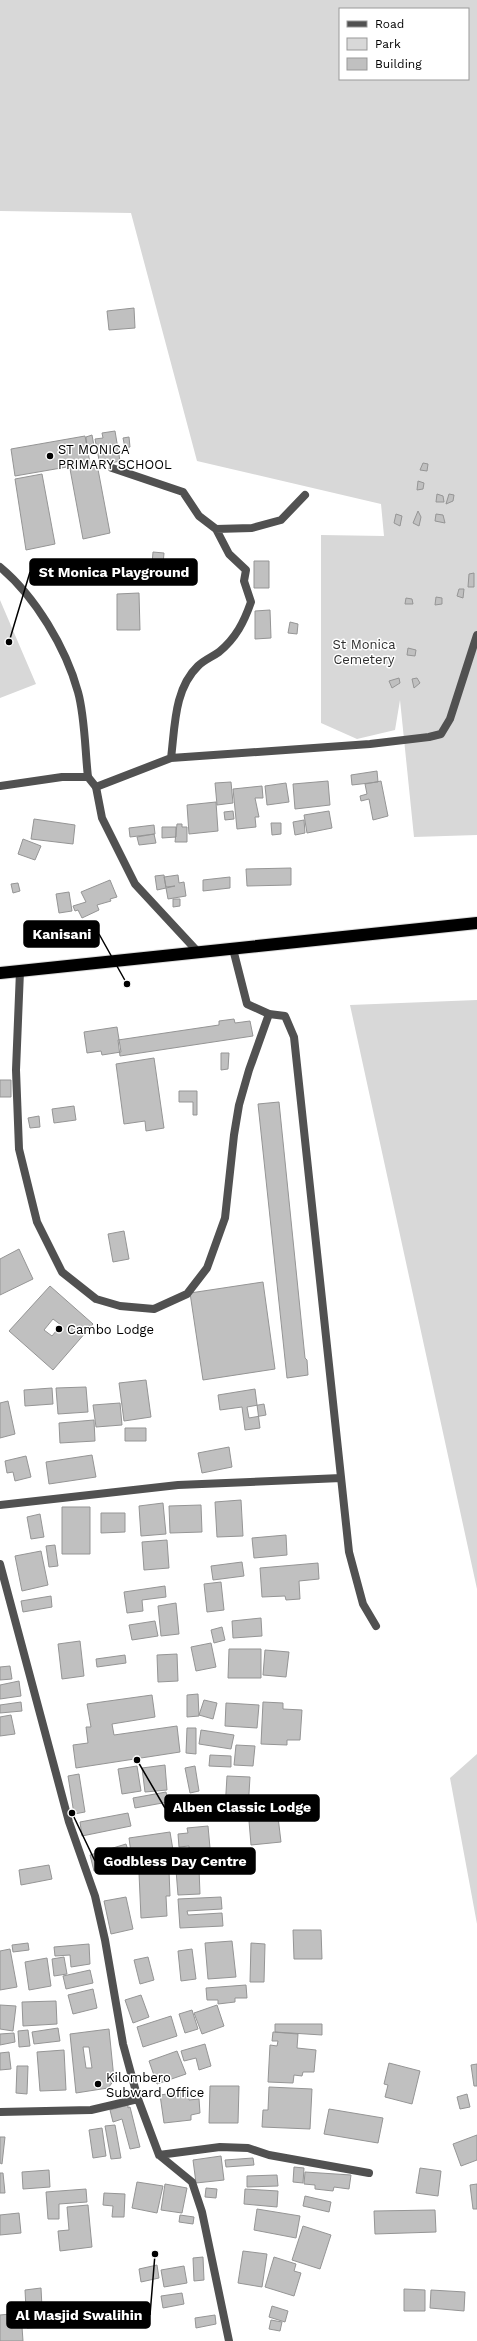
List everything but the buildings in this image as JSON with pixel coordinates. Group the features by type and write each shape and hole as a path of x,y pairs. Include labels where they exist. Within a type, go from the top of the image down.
{"highway":[{"path":"0,973 477,923"}],"street":[{"path":"112,468 182,492 199,516 216,529 229,554 246,570 244,581 251,602 243,625 219,652 198,666 181,692 175,717 171,758"},
{"path":"216,529 252,528 281,520 305,495"},
{"path":"0,567 14,578 58,639 79,693 88,777 96,787 102,818 135,884 198,952"},
{"path":"96,787 171,758 370,744 429,737 441,734 450,719 477,635"},
{"path":"0,786 62,777 88,777"},
{"path":"233,949 247,1004 269,1014 285,1016 294,1037 350,1552 363,1604 376,1626"},
{"path":"20,971 16,1070 19,1149 37,1222 62,1272 96,1299 120,1306 154,1309 187,1294 207,1268 225,1218 234,1135 239,1105 249,1070 269,1014"},
{"path":"0,1505 178,1485 341,1478"},
{"path":"0,1564 69,1822 95,1896 105,1940 124,2044 138,2099 159,2155 192,2182 202,2212 229,2341"},
{"path":"0,2112 91,2110 138,2099"},
{"path":"159,2155 220,2147 248,2148 269,2155 369,2173"}],"green space":[{"name":"St Monica Cemetery","path":"0,0 477,0 477,835 414,837 400,700 395,730 357,739 321,723 321,535 384,536 381,504 197,461 131,213 0,211"},
{"path":"0,600 36,684 0,698"},
{"path":"477,1000 477,1589 350,1005"},
{"path":"477,1754 477,1924 450,1778"}],"place":[{"name":"ST MONICA PRIMARY SCHOOL","path":"50,456"},
{"name":"St Monica Playground","path":"9,642"},
{"name":"Kanisani","path":"127,984"},
{"name":"Cambo Lodge","path":"59,1329"},
{"name":"Alben Classic Lodge","path":"137,1760"},
{"name":"Godbless Day Centre","path":"72,1813"},
{"name":"Kilombero Subward Office","path":"98,2084"},
{"name":"Al Masjid Swalihin","path":"155,2254"}]}
